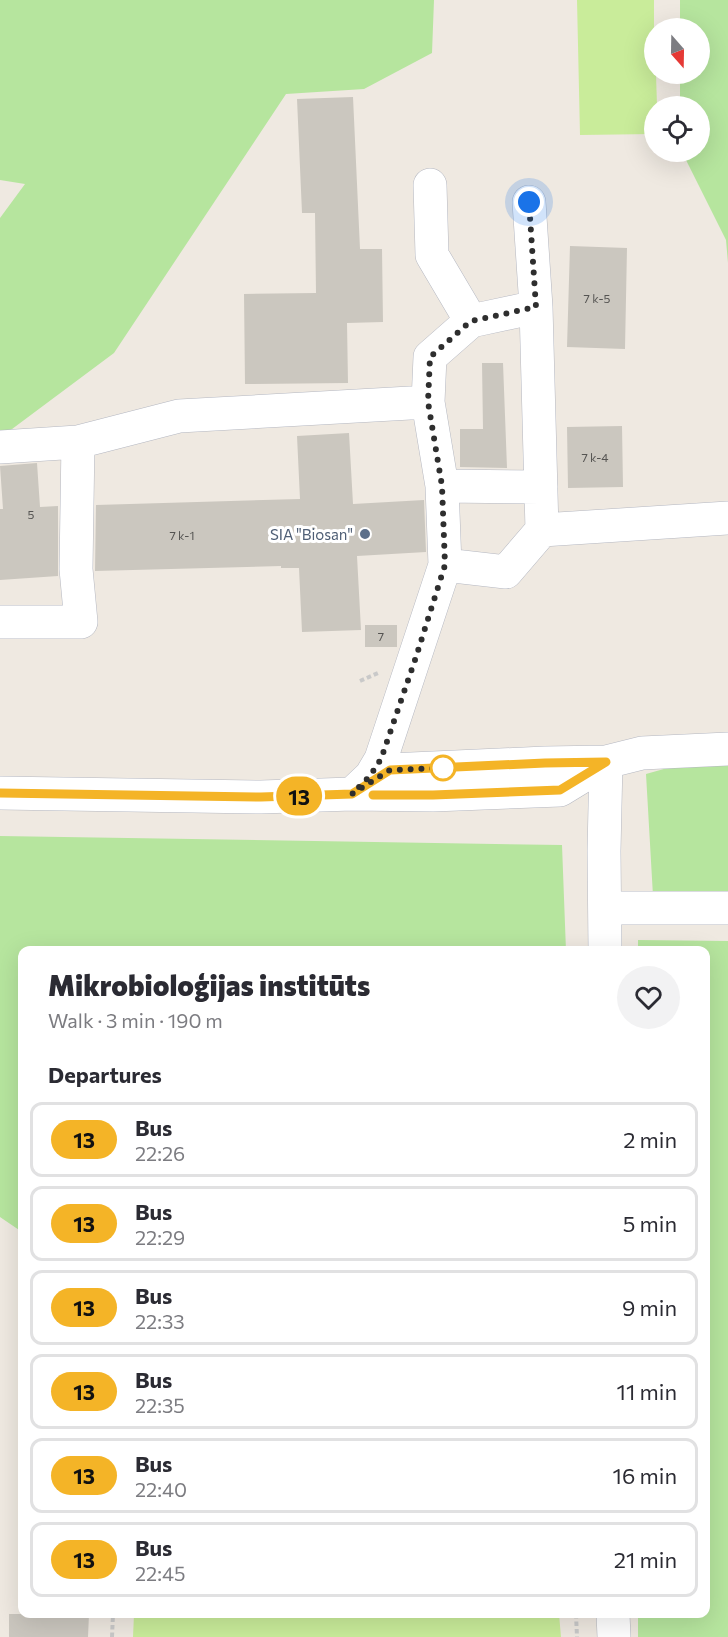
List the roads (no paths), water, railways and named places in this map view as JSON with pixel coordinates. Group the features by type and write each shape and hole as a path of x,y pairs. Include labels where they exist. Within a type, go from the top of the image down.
{"street":[{"path":"430,185 432,255 471,321"},
{"path":"445,565 506,572 542,531 536,307 529,202"},
{"path":"352,794 370,776 381,759 445,565 442,486 428,402 430,357 471,321 536,307"},
{"path":"0,447 78,442 179,416 428,402"},
{"path":"0,622 81,622 76,569 78,442"},
{"path":"442,486 541,487"},
{"path":"542,531 728,518"},
{"path":"0,793 261,797 352,794 433,795 560,790 606,762 642,753 728,749"},
{"path":"605,946 606,762"},
{"path":"605,908 728,908"},
{"path":"613,1618 614,1637"}],"place":[{"name":"SIA \"Biosan\"","path":"365,534"}]}
